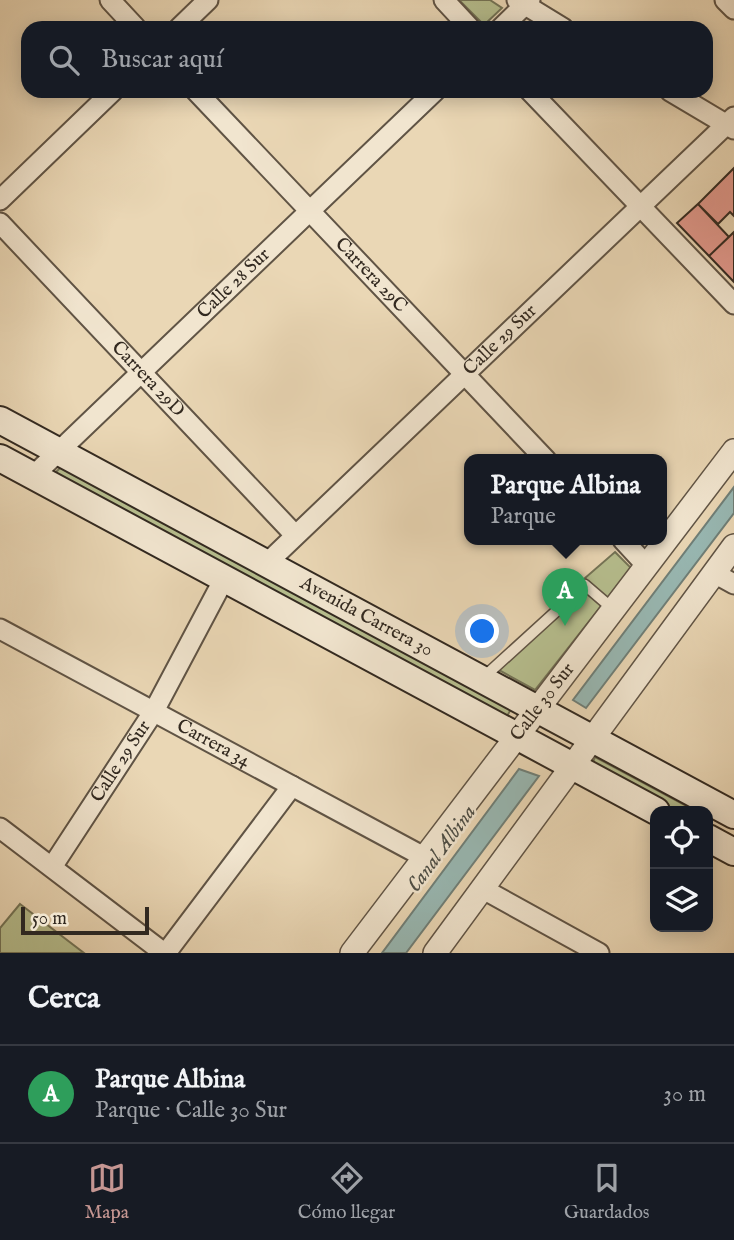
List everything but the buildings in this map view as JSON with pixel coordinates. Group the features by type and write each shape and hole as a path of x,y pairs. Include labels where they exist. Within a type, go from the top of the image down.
{"main road":[{"name":"Avenida Carrera 30","path":"0,420 734,815"},
{"name":"Avenida Carrera 30","path":"0,458 650,808"},
{"path":"713,841 734,852"}],"street":[{"path":"110,0 130,21"},
{"path":"186,21 208,0"},
{"path":"444,0 464,21"},
{"path":"725,0 734,9"},
{"path":"507,21 524,2 552,21"},
{"path":"0,200 106,98"},
{"name":"Carrera 29C","path":"203,98 540,454"},
{"name":"Calle 28 Sur","path":"33,476 428,98"},
{"path":"537,98 734,304"},
{"path":"683,98 732,124"},
{"name":"Calle 29 Sur","path":"266,564 640,206 732,124"},
{"name":"Carrera 29D","path":"0,223 295,535"},
{"name":"Calle 30 Sur","path":"667,538 734,451"},
{"path":"627,545 646,565"},
{"name":"Calle 30 Sur","path":"352,953 661,545"},
{"path":"435,953 734,546"},
{"path":"713,573 734,584"},
{"name":"Calle 29 Sur","path":"52,867 154,711 224,579"},
{"name":"Carrera 34","path":"0,629 424,856"},
{"path":"0,828 165,953 292,786"},
{"path":"483,889 599,953"}],"lane":[{"path":"481,680 585,585 613,609"}],"green space":[{"path":"459,0 490,0 502,8 488,21 480,21"},
{"path":"63,465 511,709 505,720 54,474"},
{"path":"615,552 631,568 535,690 497,669 590,583 585,578"},
{"path":"595,757 687,806 667,806 592,765"},
{"path":"20,904 84,953 0,953 0,928"}],"water":[{"path":"734,487 734,513 586,708 573,700"},
{"path":"519,769 539,776 406,953 382,953"}],"place":[{"name":"Parque Albina","path":"565,626"}],"water label":[{"name":"Canal Albina","path":"442,849"}]}
